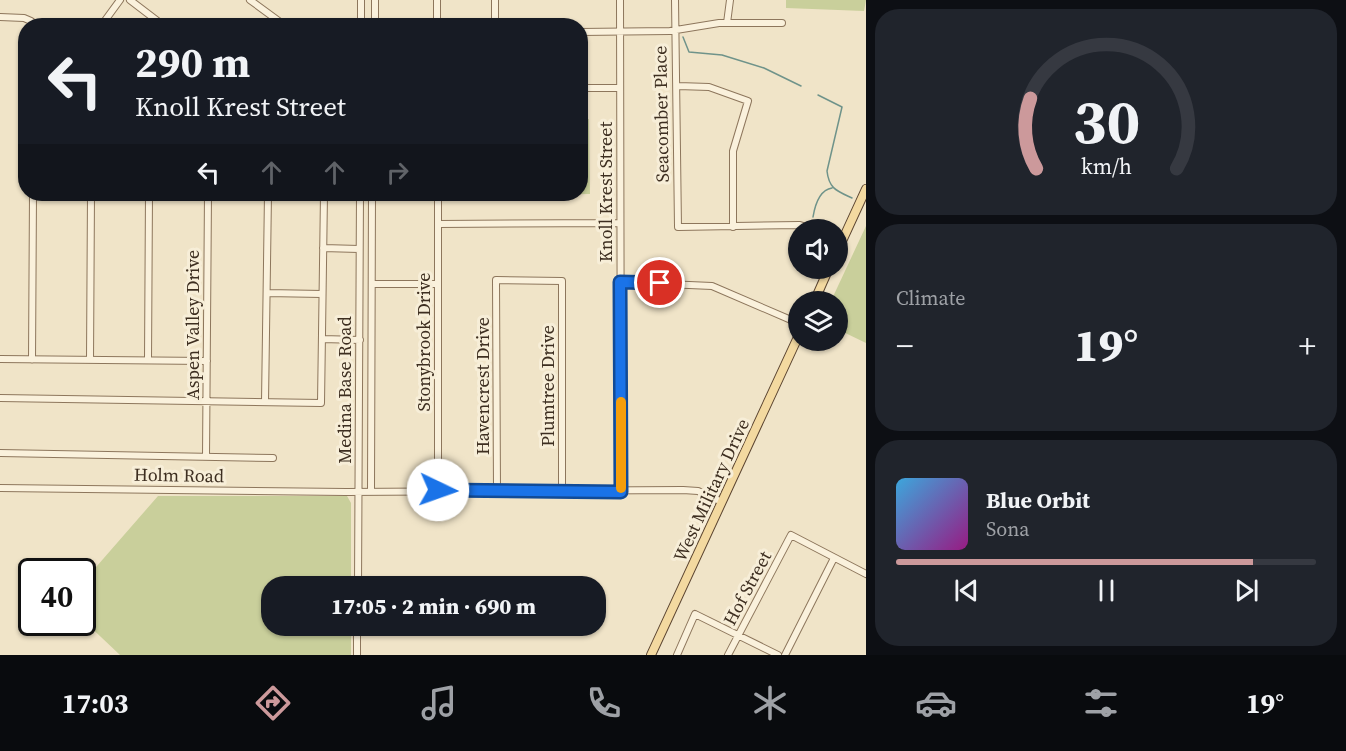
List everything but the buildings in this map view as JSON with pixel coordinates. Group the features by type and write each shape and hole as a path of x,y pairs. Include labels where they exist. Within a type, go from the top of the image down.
{"main road":[{"path":"848,223 866,189"},
{"name":"West Military Drive","path":"651,655 792,351"}],"street":[{"path":"107,18 120,0"},
{"path":"130,0 154,18"},
{"path":"250,0 275,18"},
{"path":"361,18 362,0"},
{"path":"375,0 375,18"},
{"path":"437,0 437,18"},
{"path":"495,0 495,18"},
{"name":"Knoll Krest Street","path":"620,0 621,492"},
{"name":"Seacomber Place","path":"675,0 674,31 678,86 678,227 734,227"},
{"path":"727,23 730,0"},
{"path":"0,17 24,18"},
{"path":"588,32 674,31 727,23 782,23"},
{"path":"678,86 709,87 748,101 733,156 734,227 788,225"},
{"path":"588,88 620,88"},
{"path":"32,360 33,201"},
{"path":"90,360 91,201"},
{"path":"148,360 149,201"},
{"name":"Aspen Valley Drive","path":"206,457 208,201"},
{"path":"265,402 268,201"},
{"path":"0,398 321,403 324,201"},
{"name":"Medina Base Road","path":"358,576 360,201"},
{"path":"371,490 372,201"},
{"name":"Stonybrook Drive","path":"438,201 438,490"},
{"path":"438,224 620,224"},
{"path":"323,248 359,249"},
{"name":"Plumtree Drive","path":"496,280 562,281 562,491"},
{"name":"Havencrest Drive","path":"496,280 497,491"},
{"path":"620,282 712,285 788,319"},
{"path":"372,284 438,284"},
{"path":"267,293 322,294"},
{"path":"322,339 360,340"},
{"path":"0,359 207,361"},
{"path":"359,388 371,388"},
{"path":"0,453 273,458"},
{"name":"Holm Road","path":"0,488 621,492 689,490 722,502"},
{"name":"Hof Street","path":"728,655 791,535 834,558"},
{"path":"785,655 834,558 866,574"},
{"path":"677,655 695,614 778,655"},
{"path":"357,636 357,655"}],"green space":[{"path":"786,0 866,0 864,11 786,8"},
{"path":"588,119 589,119 590,194 588,194"},
{"path":"866,226 866,343 848,334 848,291 836,291 841,279 848,279 848,265"},
{"path":"158,496 347,496 351,503 351,576 261,576 261,636 351,636 351,655 120,655 96,632 96,567"}],"waterway":[{"path":"683,37 689,52 722,55 764,68 801,86"},
{"path":"818,95 842,107 827,171 832,186 852,198"},
{"path":"813,217 816,203 821,195 832,188"}],"slow traffic":[{"path":"621,402 621,488"}],"route":[{"path":"438,490 621,492 620,282 660,283"}]}
